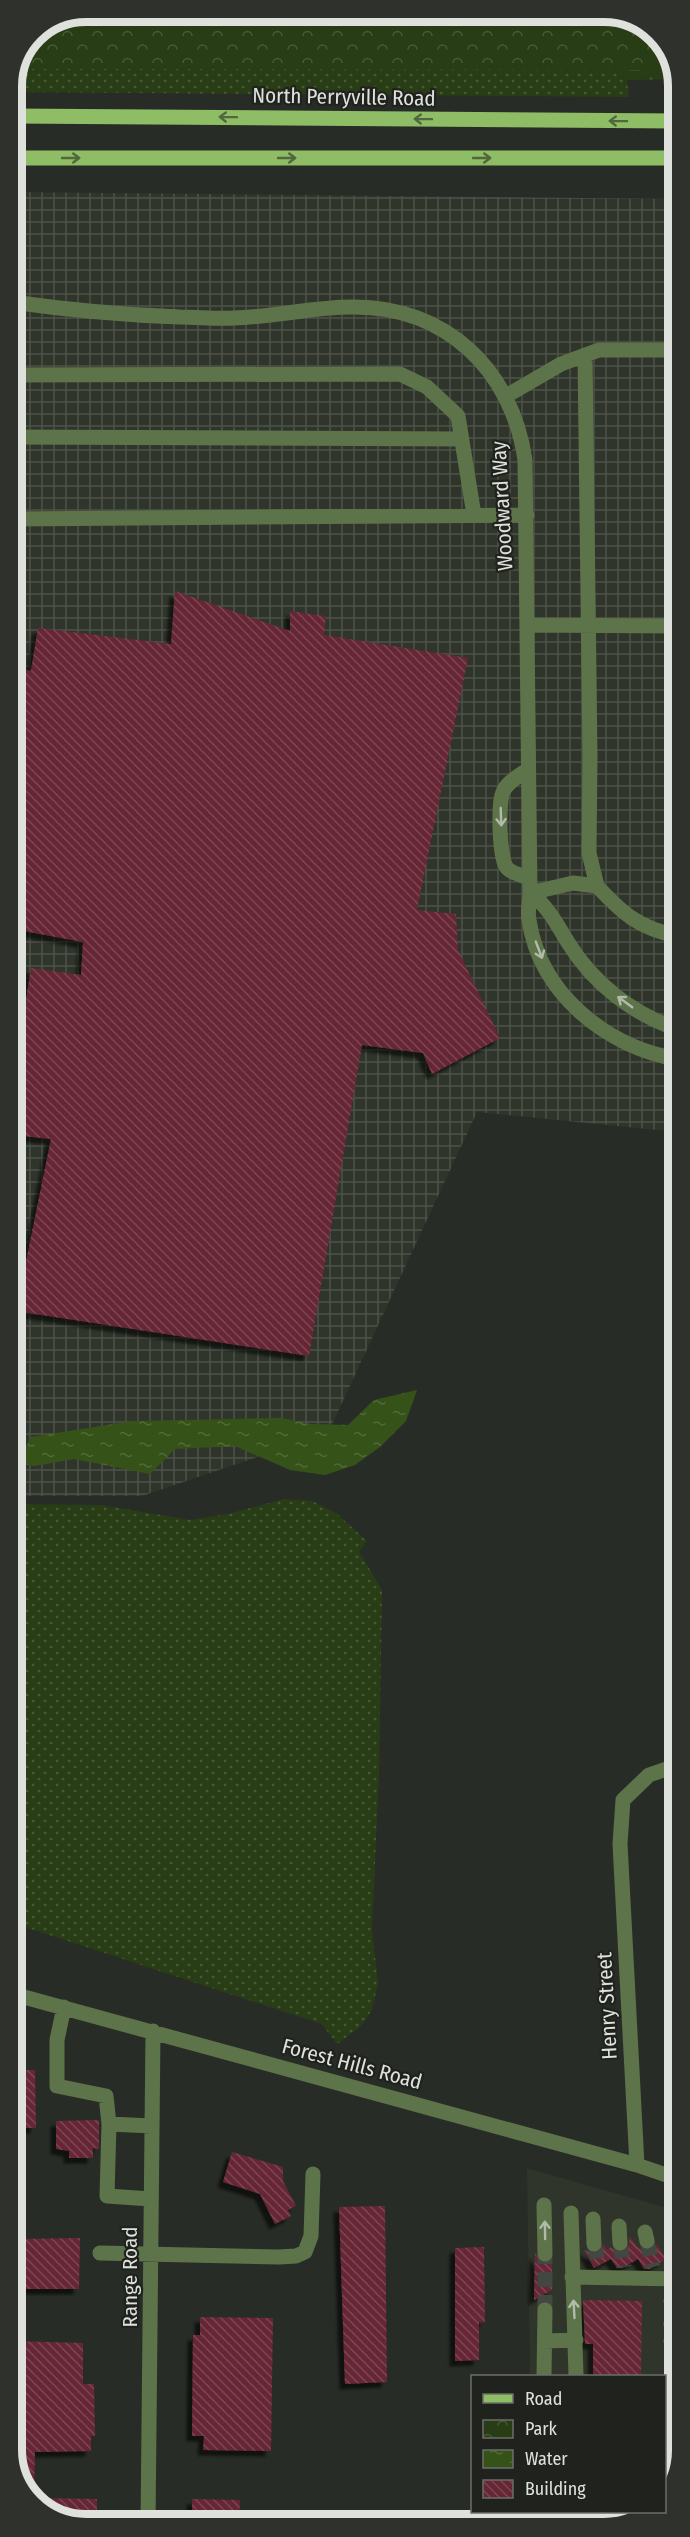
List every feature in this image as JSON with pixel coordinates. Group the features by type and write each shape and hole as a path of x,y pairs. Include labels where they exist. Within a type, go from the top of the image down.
{"main road":[{"name":"North Perryville Road","path":"22,116 668,121"},
{"path":"22,158 668,158"}],"street":[{"name":"Woodward Way","path":"22,303 100,313 234,318 351,307 398,311 447,333 469,348 488,367 506,396 521,432 525,460 530,885 528,920 538,951 552,979 564,997 580,1014 619,1039 647,1052 668,1057"},
{"path":"506,396 561,364 599,350 668,350"},
{"path":"585,355 589,853 597,886 620,911 655,932 668,934"},
{"path":"22,375 400,374 427,387 458,416 474,515"},
{"path":"22,438 462,439"},
{"path":"22,519 527,514"},
{"path":"527,626 668,626"},
{"path":"527,770 513,779 503,792 500,805 502,857 507,868 530,885 570,945 602,984 647,1017 668,1025"},
{"path":"530,885 573,883 597,886"},
{"name":"Henry Street","path":"637,2165 620,1844 623,1800 649,1775 668,1768"},
{"name":"Forest Hills Road","path":"22,1996 637,2165 668,2176"},
{"path":"64,2007 57,2040 57,2086 106,2096 107,2196 151,2199"},
{"name":"Range Road","path":"148,2514 153,2031"},
{"path":"108,2124 152,2126"},
{"path":"100,2253 279,2257 300,2255 305,2252 310,2236 313,2174"},
{"path":"544,2205 545,2254"},
{"path":"571,2213 576,2375"},
{"path":"593,2219 594,2244"},
{"path":"618,2226 620,2242"},
{"path":"572,2277 600,2272 654,2272 668,2276"},
{"path":"544,2310 544,2375"},
{"path":"545,2341 576,2340"}],"shaded area":[{"path":"22,192 668,199 668,1131 477,1112 328,1433 142,1496 22,1496"},
{"path":"527,2168 668,2208 668,2450 666,2463 666,2375 530,2375"}],"green space":[{"path":"87,22 607,23 617,24 621,33 629,97 22,92 22,87 27,62 41,41 62,27"},
{"path":"87,22 607,23 628,27 639,33 659,55 665,70 25,69 33,51 51,33 62,27"},
{"path":"637,32 646,39 659,55 667,79 627,80 621,33"},
{"path":"284,1499 312,1501 336,1513 367,1541 359,1552 382,1590 379,1773 372,1929 378,1983 372,2010 360,2027 337,2044 322,2024 22,1926 22,1504 101,1505 190,1520 228,1514"}],"water":[{"path":"417,1390 406,1421 380,1447 355,1465 325,1475 290,1470 235,1446 175,1449 150,1474 74,1459 35,1466 22,1464 22,1455 31,1437 133,1421 281,1418 311,1424 348,1425 374,1400"}],"building":[{"path":"175,591 290,631 290,611 326,616 324,635 468,658 417,910 456,914 458,950 500,1038 432,1074 423,1053 362,1045 309,1356 22,1312 22,1282 51,1139 22,1136 22,1026 31,968 81,975 83,942 22,931 22,669 31,671 38,628 171,644"},
{"path":"22,2070 35,2070 36,2128 22,2128"},
{"path":"99,2120 99,2149 93,2148 93,2158 69,2158 69,2151 56,2149 56,2121"},
{"path":"232,2152 283,2167 283,2181 296,2206 288,2210 291,2216 275,2224 260,2194 223,2182"},
{"path":"385,2206 387,2382 345,2384 339,2207"},
{"path":"630,2236 637,2247 645,2250 653,2249 656,2243 666,2259 650,2269 644,2269 638,2259 622,2268 617,2268 611,2259 594,2268 584,2250 594,2254 599,2252 604,2244 607,2250 611,2247 621,2253 628,2248"},
{"path":"80,2238 79,2289 22,2289 22,2239"},
{"path":"484,2247 485,2322 479,2323 479,2360 455,2361 455,2248"},
{"path":"535,2253 541,2263 546,2264 552,2260 552,2290 534,2300"},
{"path":"583,2300 642,2301 641,2375 593,2375 593,2344 585,2344"},
{"path":"200,2317 273,2318 271,2451 203,2450 204,2436 192,2436 193,2335 200,2335"},
{"path":"22,2341 83,2343 83,2384 94,2384 95,2436 91,2436 91,2451 35,2452 34,2486 27,2475 22,2450"},
{"path":"44,2498 97,2499 97,2514 83,2514 62,2510"},
{"path":"192,2499 240,2500 239,2514 192,2514"}],"tunnel":[{"path":"647,2241 653,2267"},
{"path":"620,2243 624,2267"},
{"path":"594,2244 599,2265"},
{"path":"545,2254 545,2310"}]}
